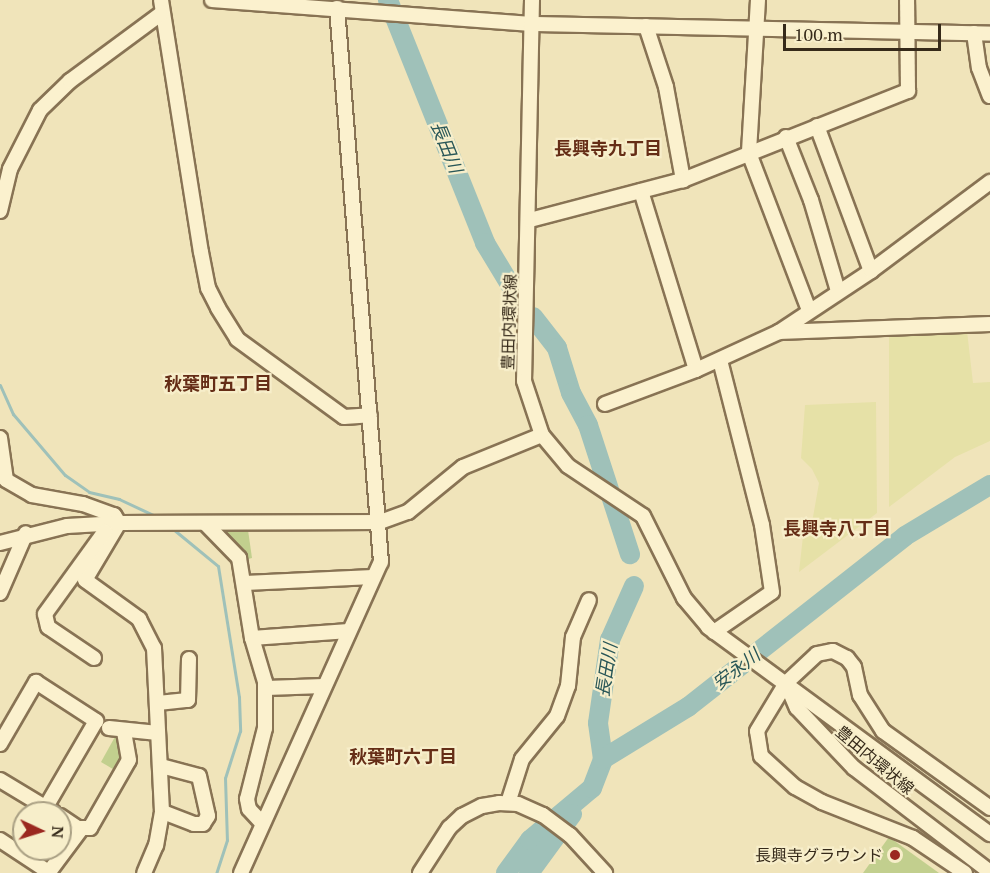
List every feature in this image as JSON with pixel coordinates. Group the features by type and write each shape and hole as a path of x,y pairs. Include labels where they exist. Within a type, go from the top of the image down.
{"street":[{"path":"212,0 531,24 905,30 990,34"},
{"name":"豊田内環状線","path":"532,0 530,220 524,381 542,435 568,466 643,516 684,598 714,632 990,834"},
{"path":"758,0 759,28 749,153 809,310"},
{"path":"530,220 683,180 786,137 908,91 905,30 907,0"},
{"path":"0,211 5,167 40,110 51,97 161,7 206,279 218,308 237,339 344,417 370,415"},
{"path":"241,873 381,562 380,522 337,8"},
{"path":"646,26 666,87 683,180"},
{"path":"974,33 979,68 990,96"},
{"path":"818,126 871,271"},
{"path":"786,137 811,200 838,291"},
{"path":"605,404 696,370 779,332 871,271 990,182"},
{"path":"641,191 696,370"},
{"path":"779,332 990,324"},
{"path":"714,632 772,592 762,525 720,360"},
{"path":"0,543 26,534 114,523 380,522 408,512 463,468 542,435"},
{"path":"0,438 6,480 32,495 83,504 114,515 114,523 85,582 139,619 154,647 162,812 156,845 144,873"},
{"path":"94,658 48,627 45,614 114,523"},
{"path":"205,523 214,536 235,550 245,583 252,638 266,688 265,728 247,799 249,809 262,823"},
{"path":"0,593 26,534"},
{"path":"245,583 374,577"},
{"path":"508,803 522,759 560,708 568,686 573,637 589,600"},
{"path":"252,638 350,631"},
{"path":"965,873 913,838 822,802 773,770 761,756 757,731 786,683 817,654 833,651 847,658 864,703 884,731 990,808"},
{"path":"158,703 189,700 189,659"},
{"path":"0,744 36,682 96,721 55,801"},
{"name":"豊田内環状線","path":"786,683 797,708 854,768 990,872"},
{"path":"266,688 324,686"},
{"path":"109,728 158,733"},
{"path":"72,823 81,829 90,828 129,760 124,731"},
{"path":"161,766 199,776 208,816 203,824 194,825 162,812"},
{"path":"0,780 35,801"},
{"path":"420,873 449,828 462,816 489,803 508,803 543,815 570,835 604,873"},
{"path":"0,840 50,873 81,829"}],"shaded area":[{"path":"967,331 973,383 990,382 990,441 955,457 889,507 889,332"},
{"path":"876,402 877,513 799,572 803,536 813,517 819,483 812,469 801,458 805,405"}],"green space":[{"path":"224,530 248,530 252,558 244,560 224,537"},
{"path":"116,735 121,738 125,762 118,772 101,762"},
{"name":"長興寺グラウンド","path":"889,837 939,873 863,873"}],"waterway":[{"name":"長田川","path":"388,0 485,243 514,291"},
{"name":"長田川","path":"533,317 557,348 571,393 588,425 630,554"},
{"path":"0,385 13,414 65,475 89,492 119,499 154,515"},
{"name":"安永川","path":"506,873 530,840 592,788 603,759 688,707 905,536 990,485"},
{"path":"173,529 218,566 239,697 240,731 225,778 227,840 216,873"},
{"name":"長田川","path":"603,759 598,723 610,640 634,586"},
{"path":"529,873 572,814"}],"place":[{"name":"長興寺グラウンド","path":"895,855"}],"district":[{"name":"長興寺九丁目","path":"608,148"},
{"name":"秋葉町五丁目","path":"218,383"},
{"name":"長興寺八丁目","path":"837,528"},
{"name":"秋葉町六丁目","path":"403,756"}]}
